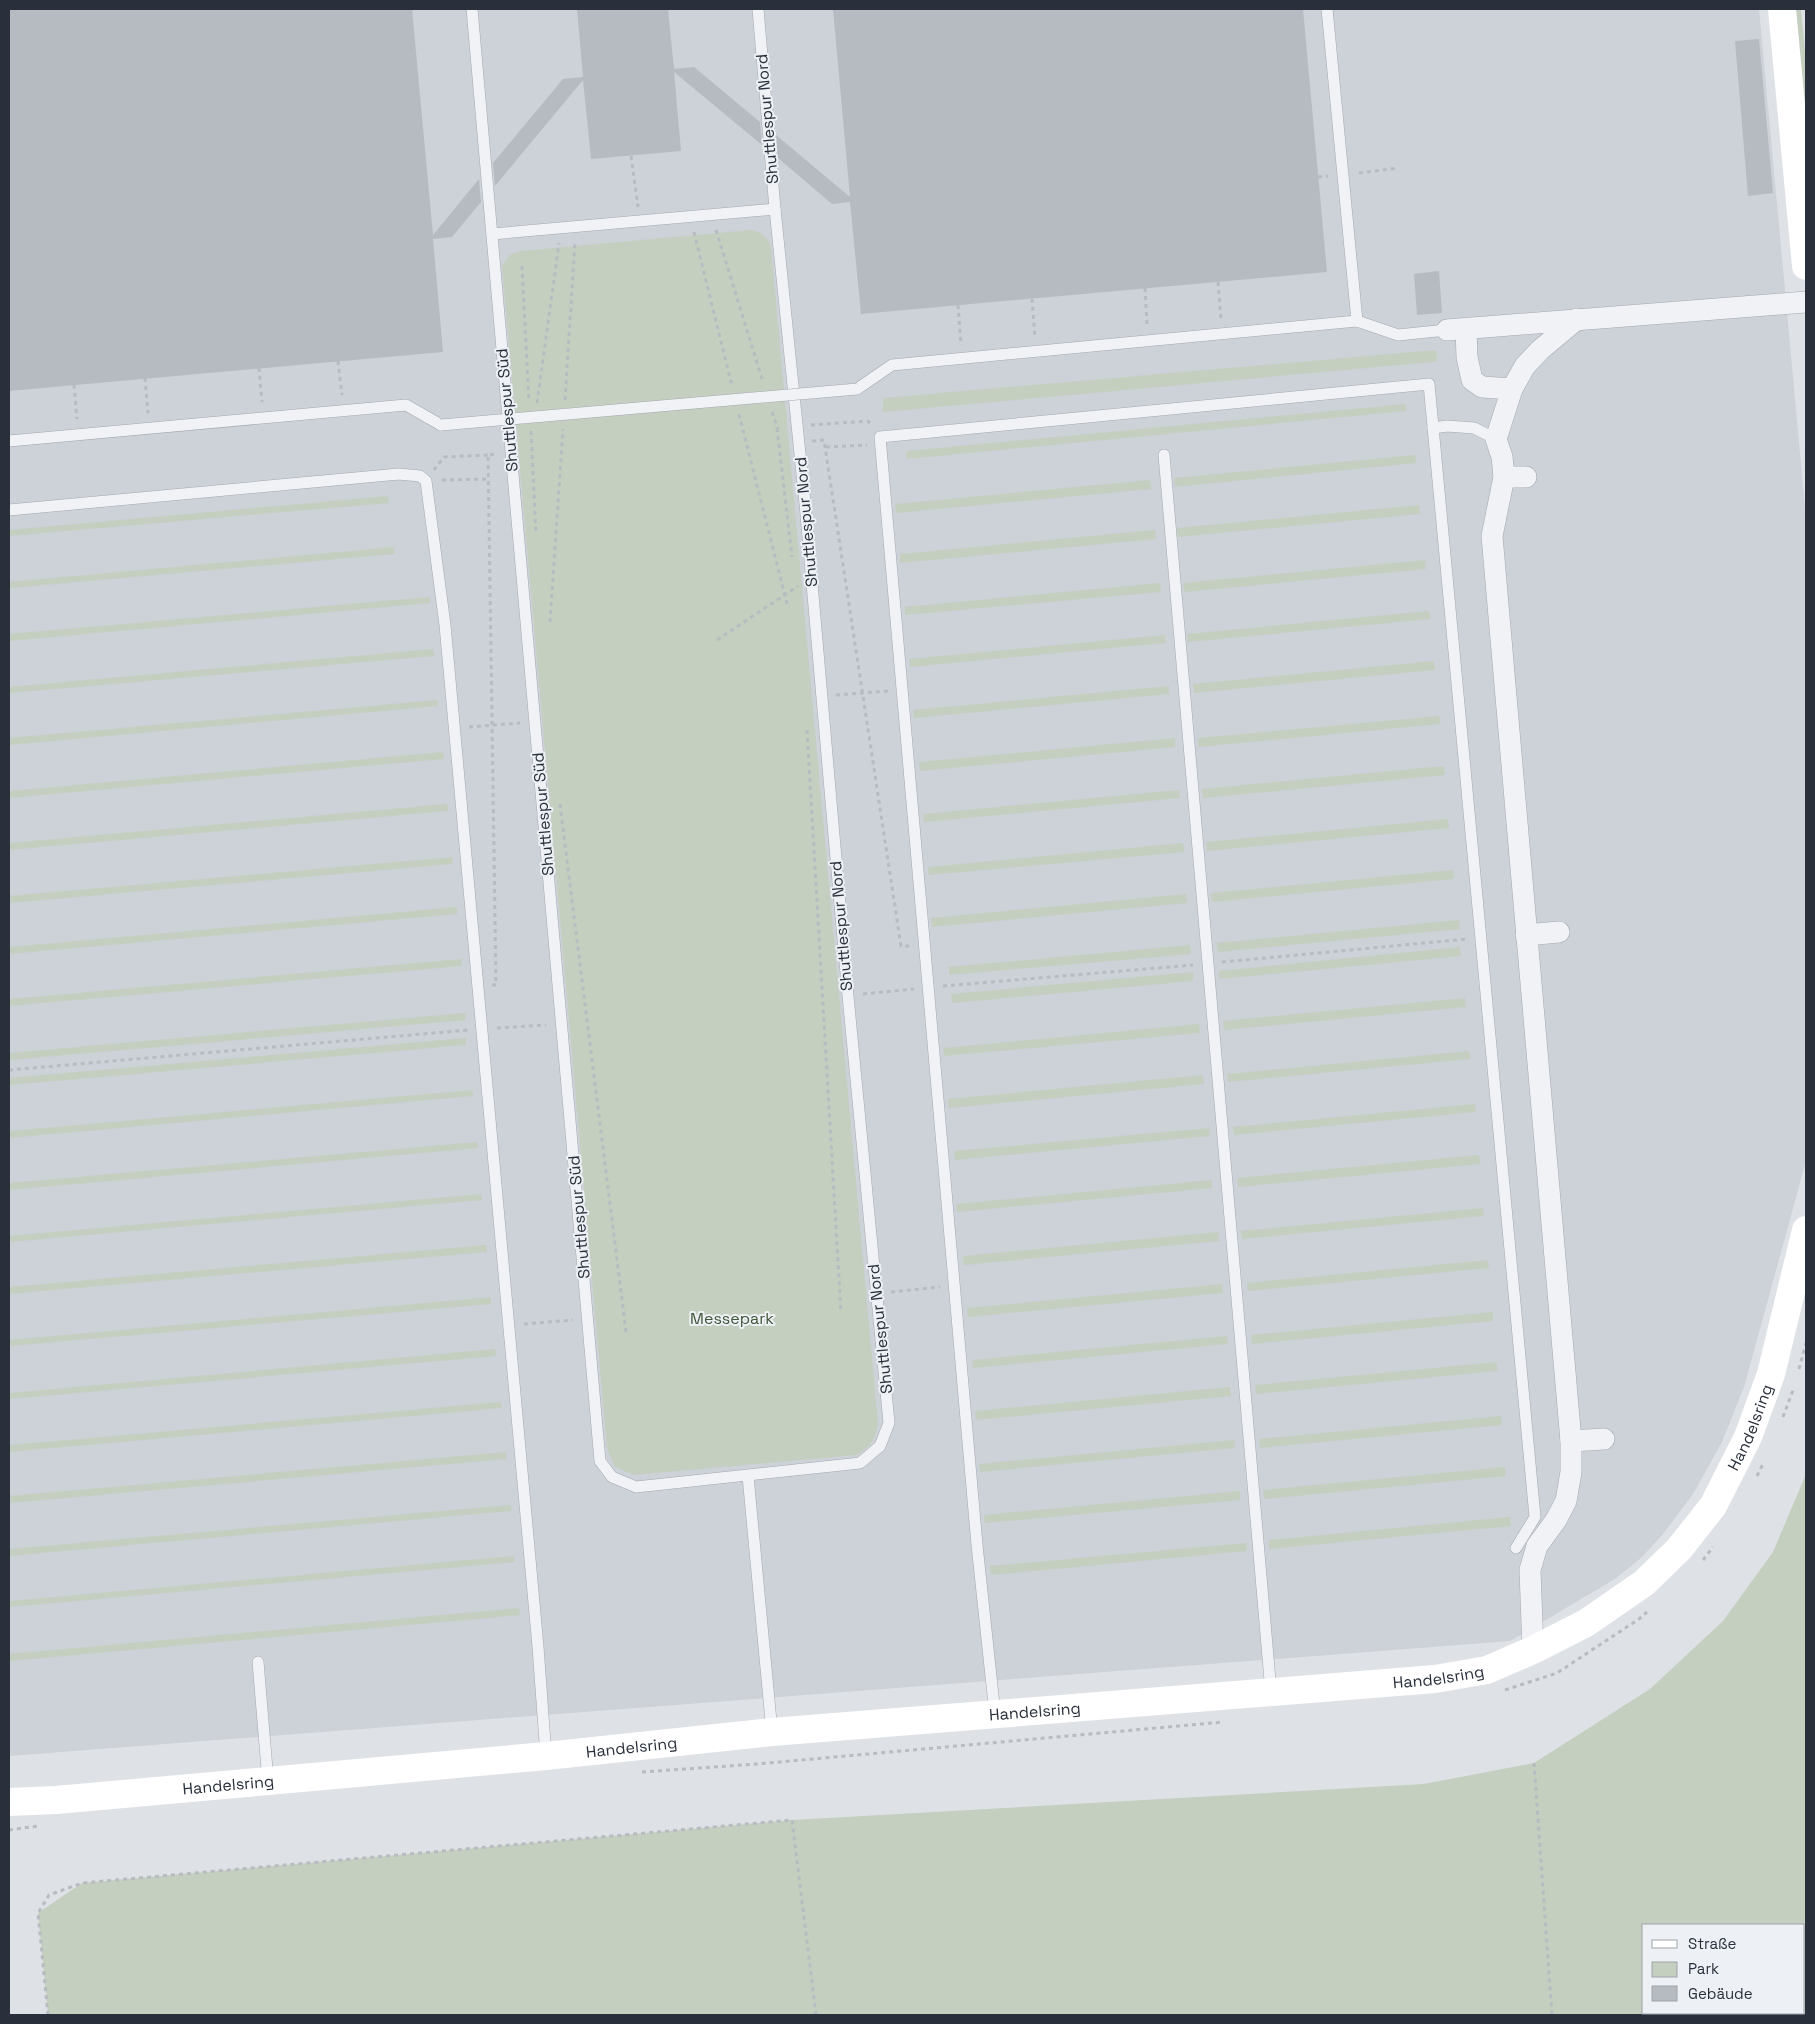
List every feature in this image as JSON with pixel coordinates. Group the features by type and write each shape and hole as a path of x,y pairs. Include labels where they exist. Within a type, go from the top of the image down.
{"main road":[{"path":"1782,9 1806,266"},
{"name":"Handelsring","path":"9,1802 56,1800 546,1756 772,1732 1435,1679 1487,1670 1534,1650 1586,1623 1644,1583 1679,1549 1713,1506 1748,1438 1771,1374 1806,1230"}],"street":[{"path":"1512,389 1482,387 1472,380 1467,357 1457,330 1806,302"},
{"path":"1534,1650 1530,1570 1537,1546 1556,1520 1566,1501 1571,1472 1571,1441 1492,536 1504,478 1502,457 1496,439 1512,389 1525,366 1540,350 1577,319"},
{"path":"1504,478 1526,477"},
{"path":"1526,935 1559,932"},
{"path":"1571,1441 1604,1439"}],"lane":[{"name":"Shuttlespur Süd","path":"472,9 561,1024 589,1318 600,1461 612,1477 636,1487 748,1476"},
{"name":"Shuttlespur Nord","path":"748,1476 860,1463 880,1446 889,1423 848,996 812,578 775,209 758,9"},
{"path":"1327,9 1357,321"},
{"path":"492,234 775,209"},
{"path":"9,441 406,405 441,425 856,389 892,365 1357,321 1398,335 1457,330"},
{"path":"995,1714 982,1594 880,437 1429,384 1535,1517 1516,1548"},
{"path":"1433,428 1448,426 1474,428 1496,439"},
{"path":"1164,455 1271,1692"},
{"path":"9,510 399,474 420,476 426,481 445,625 537,1638 546,1756"},
{"path":"748,1476 772,1732"},
{"path":"258,1662 268,1781"}],"path":[{"path":"631,156 640,221"},
{"path":"711,215 766,390"},
{"path":"535,412 561,228"},
{"path":"522,266 529,402"},
{"path":"1218,282 1222,334"},
{"path":"1145,288 1148,341"},
{"path":"1032,299 1036,352"},
{"path":"958,305 962,359"},
{"path":"338,361 343,411"},
{"path":"259,368 264,418"},
{"path":"145,378 149,428"},
{"path":"74,385 78,434"},
{"path":"772,409 784,444"},
{"path":"826,424 859,421"},
{"path":"532,422 531,441 536,539"},
{"path":"778,428 792,560"},
{"path":"799,442 824,440 826,447 901,946 924,945"},
{"path":"826,447 880,444"},
{"path":"444,457 510,453"},
{"path":"478,987 496,985 488,455"},
{"path":"426,481 488,479"},
{"path":"717,640 812,578"},
{"path":"794,579 796,597"},
{"path":"821,696 902,690"},
{"path":"454,729 536,722"},
{"path":"807,729 841,1313"},
{"path":"558,794 626,1332"},
{"path":"848,996 928,987"},
{"path":"9,1070 482,1029 561,1024"},
{"path":"876,1293 955,1286"},
{"path":"509,1325 589,1318"},
{"path":"639,1772 767,1763 998,1742"},
{"path":"1534,1763 1552,2015"},
{"path":"48,2015 38,1913 49,1895 82,1883 792,1820 816,2015"}],"shaded area":[{"path":"9,9 1759,9 1806,518 1806,1161 1744,1387 1722,1442 1693,1494 1663,1534 1641,1558 1615,1579 1510,1641 9,1756"}],"green space":[{"path":"1792,9 1801,9 1806,61 1806,162"},
{"name":"Messepark","path":"751,230 764,235 771,247 878,1424 876,1434 871,1442 856,1455 633,1475 614,1466 607,1448 502,265 510,255 520,251"},
{"path":"1436,350 1437,361 1433,362 883,412 883,398"},
{"path":"1406,404 1406,411 907,459 906,451"},
{"path":"1415,455 1416,463 1175,487 1174,478"},
{"path":"1150,480 1151,489 896,513 895,504"},
{"path":"388,496 389,503 9,536 9,530"},
{"path":"1419,505 1420,514 1178,537 1177,528"},
{"path":"1155,530 1156,539 900,563 900,554"},
{"path":"394,547 395,554 9,588 9,582"},
{"path":"1425,560 1426,569 1184,592 1183,583"},
{"path":"1160,583 1161,592 905,615 905,607"},
{"path":"429,597 430,603 9,641 9,634"},
{"path":"1429,611 1430,619 1188,642 1187,634"},
{"path":"1165,635 1165,643 910,667 909,659"},
{"path":"433,649 434,656 9,693 9,687"},
{"path":"1434,661 1435,670 1194,693 1193,684"},
{"path":"1169,686 1169,694 914,718 913,710"},
{"path":"438,700 438,706 9,745 9,738"},
{"path":"1439,716 1440,724 1198,747 1198,738"},
{"path":"1175,738 1175,747 920,771 919,762"},
{"path":"443,752 444,759 9,798 9,791"},
{"path":"1444,766 1445,775 1203,798 1202,789"},
{"path":"1179,790 1180,798 924,822 923,814"},
{"path":"447,804 448,811 9,850 9,843"},
{"path":"1448,819 1449,828 1207,851 1206,842"},
{"path":"1183,843 1184,852 929,875 928,867"},
{"path":"452,857 453,864 9,903 9,896"},
{"path":"1453,870 1454,879 1212,902 1211,893"},
{"path":"1186,894 1187,903 932,927 931,918"},
{"path":"457,907 457,914 9,954 9,947"},
{"path":"1459,920 1460,929 1218,952 1217,943"},
{"path":"1190,945 1191,954 949,975 949,967"},
{"path":"1460,947 1461,956 1219,979 1219,971"},
{"path":"461,959 462,966 9,1006 9,999"},
{"path":"1193,972 1193,981 952,1003 951,994"},
{"path":"1465,998 1466,1007 1224,1030 1223,1021"},
{"path":"465,1013 466,1020 9,1060 9,1053"},
{"path":"1199,1024 1200,1033 944,1056 943,1048"},
{"path":"466,1038 466,1045 9,1085 9,1078"},
{"path":"1469,1051 1470,1059 1228,1082 1227,1074"},
{"path":"1203,1075 1204,1084 949,1108 948,1099"},
{"path":"473,1090 473,1096 9,1138 9,1131"},
{"path":"1475,1104 1476,1112 1234,1135 1233,1127"},
{"path":"1209,1128 1210,1136 955,1160 954,1151"},
{"path":"477,1142 478,1148 9,1190 9,1183"},
{"path":"1479,1155 1480,1164 1238,1187 1237,1178"},
{"path":"1212,1180 1212,1188 957,1212 956,1204"},
{"path":"481,1194 482,1200 9,1242 9,1236"},
{"path":"1483,1208 1484,1216 1242,1239 1241,1231"},
{"path":"1218,1232 1219,1241 964,1265 963,1256"},
{"path":"486,1245 487,1252 9,1294 9,1287"},
{"path":"1488,1260 1489,1268 1248,1291 1247,1283"},
{"path":"1222,1284 1223,1293 968,1317 967,1308"},
{"path":"491,1297 491,1304 9,1346 9,1340"},
{"path":"1493,1312 1493,1321 1252,1344 1251,1335"},
{"path":"1227,1336 1228,1344 973,1368 972,1360"},
{"path":"495,1349 496,1356 9,1399 9,1393"},
{"path":"1497,1362 1497,1371 1256,1394 1255,1385"},
{"path":"1230,1387 1231,1396 976,1420 975,1411"},
{"path":"501,1402 502,1408 9,1452 9,1445"},
{"path":"1501,1416 1502,1425 1260,1448 1259,1439"},
{"path":"1234,1440 1235,1448 980,1472 979,1464"},
{"path":"506,1452 507,1459 9,1503 9,1496"},
{"path":"1505,1467 1506,1476 1264,1499 1263,1490"},
{"path":"1806,1474 1806,2015 48,2015 38,1913 82,1883 792,1820 1424,1784 1534,1763 1650,1689 1723,1621 1773,1552"},
{"path":"1240,1491 1240,1500 985,1523 984,1515"},
{"path":"511,1505 511,1511 9,1556 9,1549"},
{"path":"1510,1517 1511,1526 1269,1549 1269,1540"},
{"path":"1246,1543 1247,1551 991,1575 990,1566"},
{"path":"514,1556 515,1562 9,1607 9,1601"},
{"path":"519,1608 520,1615 9,1661 9,1654"}],"building":[{"path":"9,9 412,9 433,235 479,179 481,202 452,237 433,239 443,352 9,391"},
{"path":"577,9 668,9 674,69 694,67 760,122 762,145 674,72 681,151 591,159 583,80 495,186 493,163 563,79 583,77"},
{"path":"833,9 1303,9 1327,272 861,314 850,202 832,204 778,158 776,135 850,197"},
{"path":"1759,39 1773,193 1748,196 1735,41"},
{"path":"1439,271 1442,313 1417,315 1414,274"}]}
